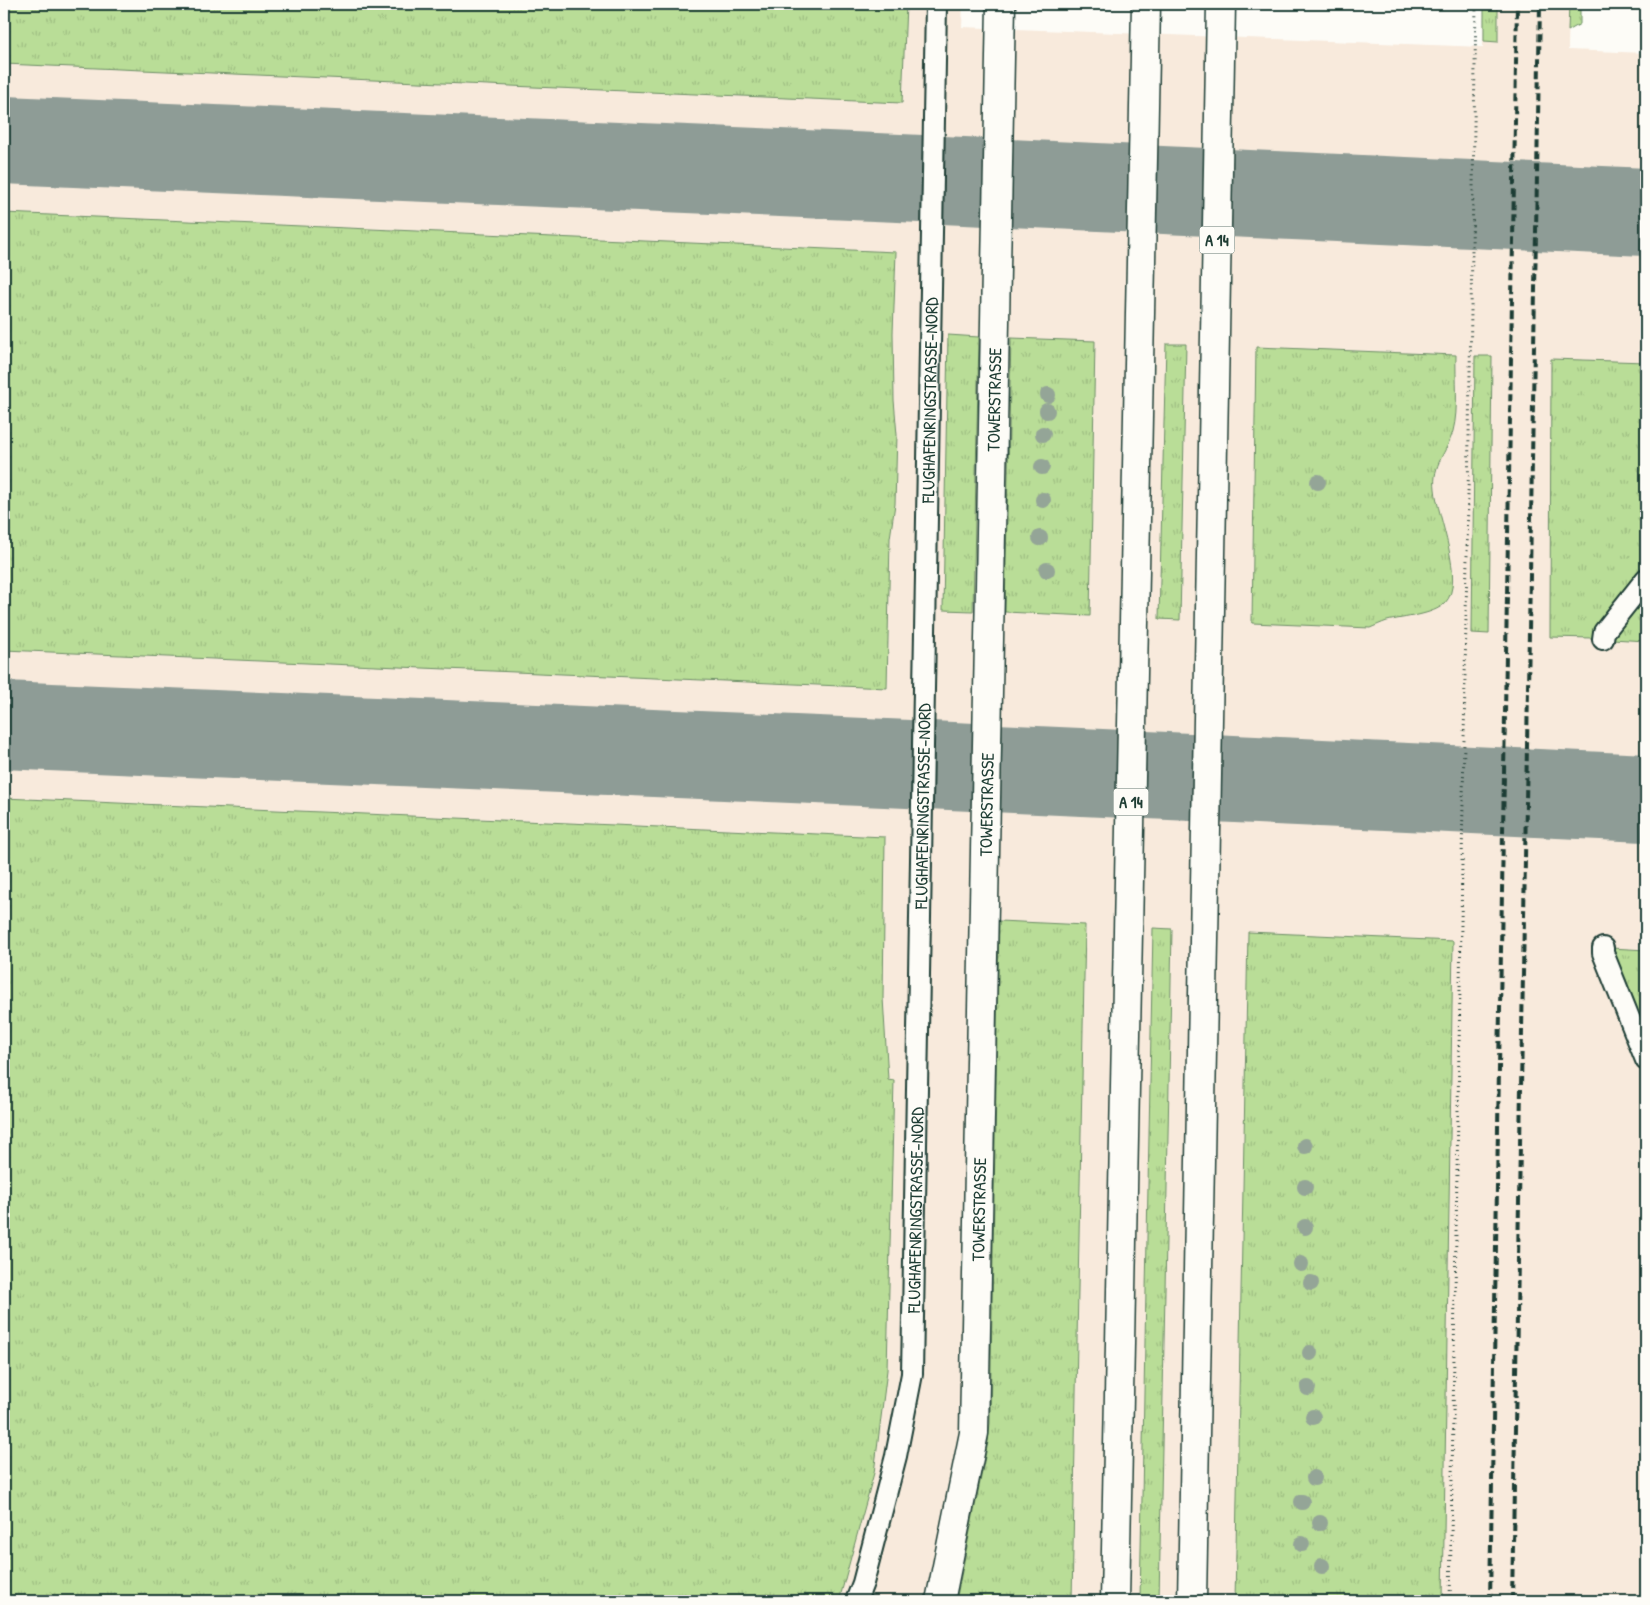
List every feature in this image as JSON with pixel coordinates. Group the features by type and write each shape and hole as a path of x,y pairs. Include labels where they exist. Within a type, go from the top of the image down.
{"main road":[{"name":"TOWERSTRASSE","path":"936,1599 974,1432 1001,4"},
{"name":"A 14","path":"1116,1601 1146,4"},
{"name":"A 14","path":"1192,1601 1222,4"}],"lane":[{"name":"FLUGHAFENRINGSTRASSE-NORD","path":"856,1601 863,1583 896,1456 912,1374 936,4"},
{"path":"1602,639 1604,632 1646,579"},
{"path":"1603,948 1603,953 1646,1060"}],"path":[{"path":"1450,1601 1476,4"}],"shaded area":[{"path":"4,4 963,4 962,27 1483,47 1484,4 1569,4 1568,50 1646,53 1646,1601 4,1601"}],"green space":[{"path":"4,4 906,4 902,103 4,64"},
{"path":"1484,4 1498,4 1498,42 1484,41"},
{"path":"1569,4 1580,4 1580,24 1568,31"},
{"path":"4,213 896,252 893,333 894,400 897,435 895,504 890,538 887,688 4,650"},
{"path":"948,335 979,337 973,611 943,610"},
{"path":"1011,338 1095,341 1090,616 1005,612"},
{"path":"1166,344 1186,344 1180,620 1159,619"},
{"path":"1256,347 1456,355 1455,422 1450,439 1438,465 1435,480 1437,501 1449,548 1453,580 1451,593 1440,607 1426,613 1387,621 1370,628 1252,623"},
{"path":"1475,356 1492,356 1489,634 1472,633"},
{"path":"1551,359 1646,362 1646,565 1596,630 1592,638 1550,637"},
{"path":"1646,593 1646,641 1612,639 1615,632"},
{"path":"4,798 885,837 883,998 888,1079 894,1080 887,1370 874,1473 839,1601 4,1601"},
{"path":"999,921 1085,925 1072,1601 956,1601 988,1442 990,1423"},
{"path":"1153,928 1172,929 1159,1601 1140,1601"},
{"path":"1248,932 1453,941 1443,1601 1235,1601"},
{"path":"1611,948 1646,950 1646,1036"}],"taxiway":[{"path":"4,140 1646,212"},
{"path":"4,725 1646,798"}],"railway":[{"path":"1490,1601 1517,4"},
{"path":"1512,1601 1540,4"}]}
